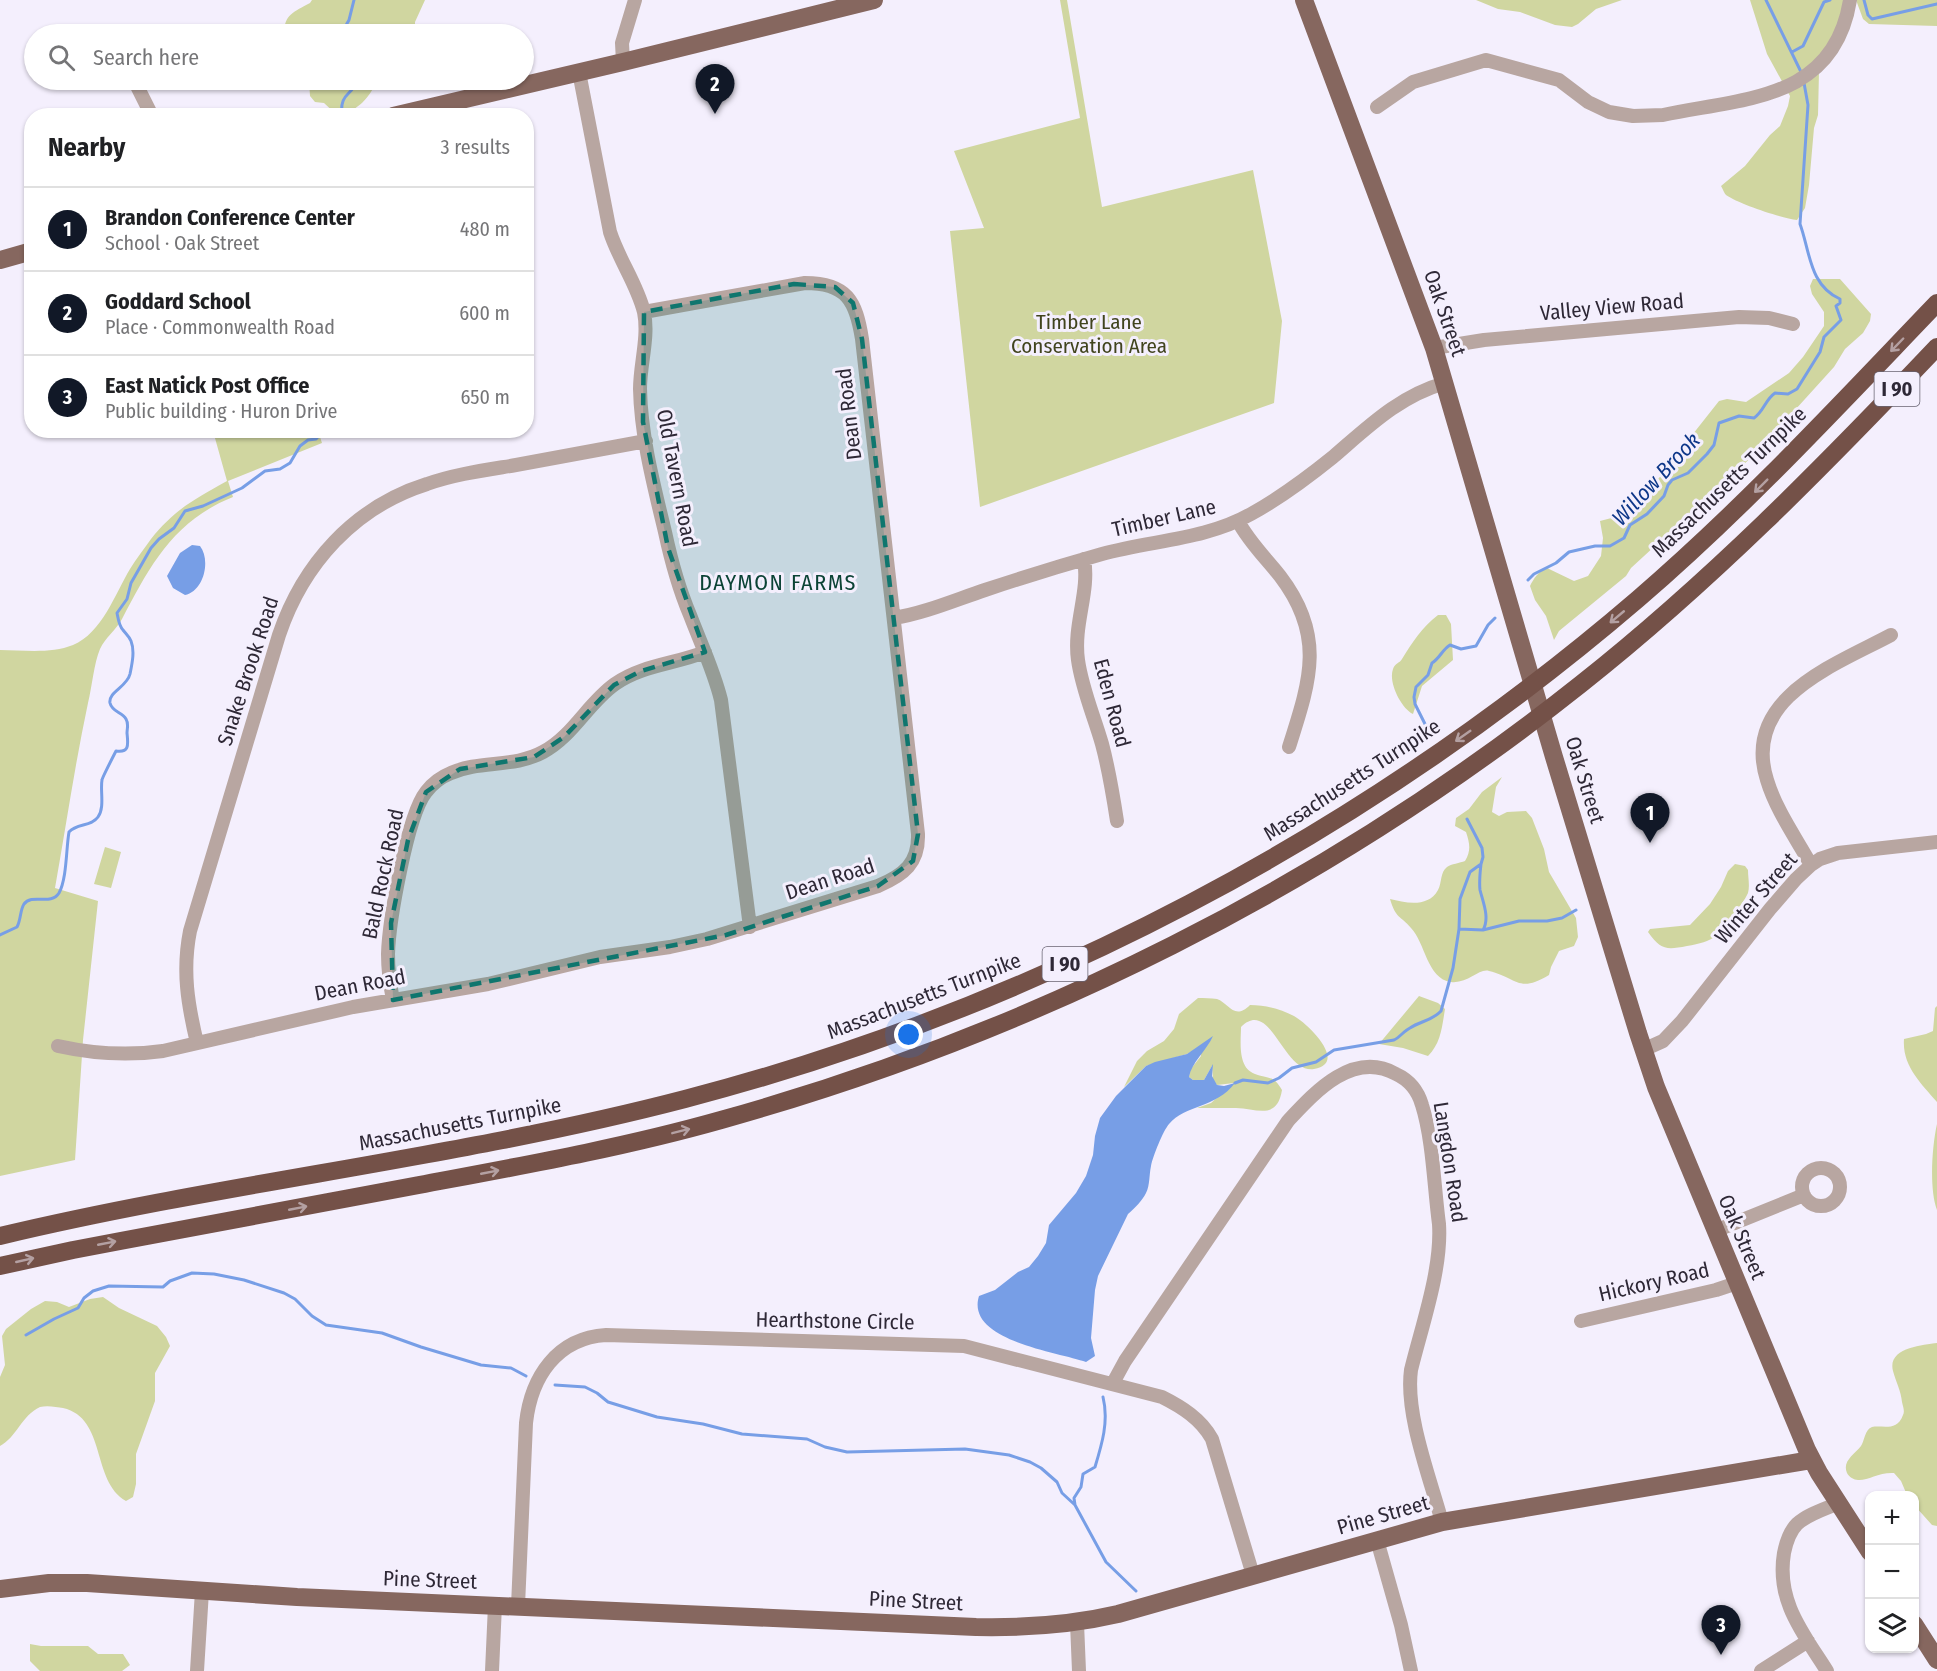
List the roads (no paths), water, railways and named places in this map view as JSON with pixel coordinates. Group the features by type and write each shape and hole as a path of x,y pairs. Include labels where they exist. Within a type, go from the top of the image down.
{"highway":[{"name":"Massachusetts Turnpike","path":"0,1236 113,1212 552,1131 721,1089 915,1027 1014,987 1121,938 1224,885 1325,827 1423,764 1548,673 1646,592 1753,494 1937,303"},
{"name":"I 90","path":"0,1266 73,1250 569,1157 710,1124 832,1087 943,1048 1015,1019 1122,971 1226,918 1328,860 1426,797 1530,724 1645,632 1732,555 1815,474 1937,347"}],"main road":[{"path":"534,83 874,0"},
{"name":"Oak Street","path":"1304,0 1445,382 1554,758 1643,1050 1669,1119 1811,1460 1865,1545"},
{"path":"427,108 503,90"},
{"path":"0,260 24,253"},
{"name":"Pine Street","path":"0,1589 74,1583 495,1605 1004,1628 1038,1627 1077,1623 1118,1614 1442,1522 1811,1460"},
{"path":"1919,1632 1937,1660"}],"street":[{"path":"624,62 622,43 635,0"},
{"path":"1377,107 1413,82 1463,68 1480,60 1553,78 1569,86 1598,107 1609,112 1634,116 1663,115 1775,93 1800,80 1824,61 1842,30 1850,0"},
{"name":"Old Tavern Road","path":"579,72 608,226 617,253 633,283 644,312 645,332 640,389 646,441 668,548 684,599 717,684 724,716 750,927"},
{"path":"139,90 148,108"},
{"name":"Dean Road","path":"58,1046 117,1054 163,1051 311,1016 488,984 592,958 691,943 750,927 878,886 896,878 913,861 917,852 918,834 862,339 853,303 835,287 805,283 644,312"},
{"name":"Valley View Road","path":"1434,348 1484,340 1739,317 1769,318 1793,324"},
{"name":"Timber Lane","path":"894,618 927,610 1084,559 1120,549 1199,534 1238,521 1305,479 1396,404 1445,382"},
{"name":"Snake Brook Road","path":"197,1043 185,973 190,931 279,635 296,594 311,569 328,548 354,523 387,501 411,489 455,476 646,441"},
{"path":"1238,521 1253,545 1275,569 1292,594 1307,629 1310,654 1308,680 1289,747"},
{"name":"Eden Road","path":"1084,559 1086,577 1078,622 1078,660 1087,701 1107,766 1117,821"},
{"path":"1811,866 1776,802 1766,778 1763,755 1767,732 1779,706 1802,684 1891,635"},
{"name":"Bald Rock Road","path":"393,1000 388,954 391,923 408,840 416,812 426,792 441,778 460,770 502,765 534,757 564,737 614,685 641,671 705,652"},
{"name":"Winter Street","path":"1643,1050 1663,1041 1682,1021 1770,909 1796,879 1820,859 1838,853 1937,842"},
{"name":"Langdon Road","path":"1113,1383 1132,1351 1288,1121 1313,1095 1336,1077 1348,1071 1375,1066 1387,1069 1410,1084 1422,1104 1439,1224 1440,1239 1436,1268 1409,1386 1412,1413 1442,1522"},
{"path":"1715,1231 1804,1195"},
{"name":"Hickory Road","path":"1581,1321 1716,1290 1737,1283"},
{"name":"Hearthstone Circle","path":"518,1606 526,1423 530,1402 539,1377 549,1361 560,1352 578,1341 591,1337 615,1335 954,1345 974,1348 1162,1397 1184,1410 1205,1429 1217,1454 1252,1575"},
{"path":"1827,1671 1790,1610 1782,1574 1785,1550 1797,1524 1839,1503"},
{"path":"1377,1540 1401,1625 1411,1671"},
{"path":"197,1671 202,1591"},
{"path":"492,1671 495,1605"},
{"path":"1077,1623 1079,1671"},
{"path":"1761,1671 1808,1641"}],"water":[{"path":"192,545 200,546 205,559 205,567 197,588 185,595 173,588 167,576 180,553"},
{"path":"1213,1036 1189,1077 1193,1080 1204,1080 1213,1064 1212,1076 1217,1085 1235,1083 1219,1097 1183,1113 1169,1124 1164,1132 1152,1162 1146,1193 1128,1214 1098,1276 1091,1338 1095,1356 1086,1362 1037,1349 1000,1334 986,1324 978,1311 979,1296 995,1290 1018,1272 1029,1267 1038,1256 1046,1243 1049,1225 1076,1193 1086,1176 1093,1155 1100,1118 1116,1096 1146,1066 1187,1054"}],"waterway":[{"path":"347,24 354,0"},
{"name":"Willow Brook","path":"1766,0 1802,74"},
{"path":"1792,52 1803,46 1824,2 1830,0"},
{"path":"1864,0 1868,15 1872,19 1937,4"},
{"name":"Willow Brook","path":"1528,580 1569,552 1595,546 1610,546 1624,538 1630,525 1647,514 1664,496 1672,480 1688,473 1707,454 1714,445 1719,423 1739,416 1754,418 1775,393 1788,394 1797,389 1820,352 1824,337 1841,320 1836,306 1840,303 1840,299 1830,293 1816,276 1800,224 1808,105 1804,83"},
{"path":"342,108 345,98 352,90"},
{"path":"0,935 17,927 23,906 27,901 51,899 59,893 65,872 69,832 98,817 101,809 103,778 116,751 124,751 127,747 127,721 110,703 112,696 128,679 133,658 131,641 121,626 117,613 127,599 131,583 151,548 174,528 185,511 203,506 242,488 265,471 280,469 290,463 300,446 308,440 317,438"},
{"name":"Willow Brook","path":"1426,726 1415,704 1416,687 1428,675 1432,663 1447,647 1450,645 1461,649 1476,646 1488,625 1495,618"},
{"name":"Willow Brook","path":"1235,1083 1243,1080 1268,1083 1292,1068 1316,1062 1334,1050 1394,1040 1408,1029 1434,1017 1441,1011 1453,968 1459,929 1460,899 1470,872 1481,864 1483,857 1482,848 1467,819"},
{"path":"1481,864 1480,890 1486,915 1483,930"},
{"path":"1459,929 1483,930 1519,921 1547,921 1562,918 1576,910"},
{"path":"26,1335 78,1308 84,1298 93,1291 109,1286 163,1287 170,1281 192,1273 214,1274 244,1280 284,1293 295,1299 312,1316 326,1325 382,1333 481,1365 511,1368 526,1376"},
{"path":"555,1385 585,1387 608,1402 657,1417 703,1424 742,1434 807,1439 825,1447 847,1452 965,1449 1009,1455 1041,1468 1057,1482 1062,1493 1075,1505"},
{"name":"Willow Brook","path":"1103,1397 1105,1424 1100,1450 1095,1467 1083,1474 1081,1487 1074,1498 1075,1505 1106,1562 1136,1591"}],"place":[{"name":"Goddard School","path":"715,114"},
{"name":"Brandon Conference Center","path":"1650,843"},
{"name":"East Natick Post Office","path":"1721,1655"}],"district":[{"name":"DAYMON FARMS","path":"778,582"}],"park label":[{"name":"Timber Lane Conservation Area","path":"1089,334"}]}
